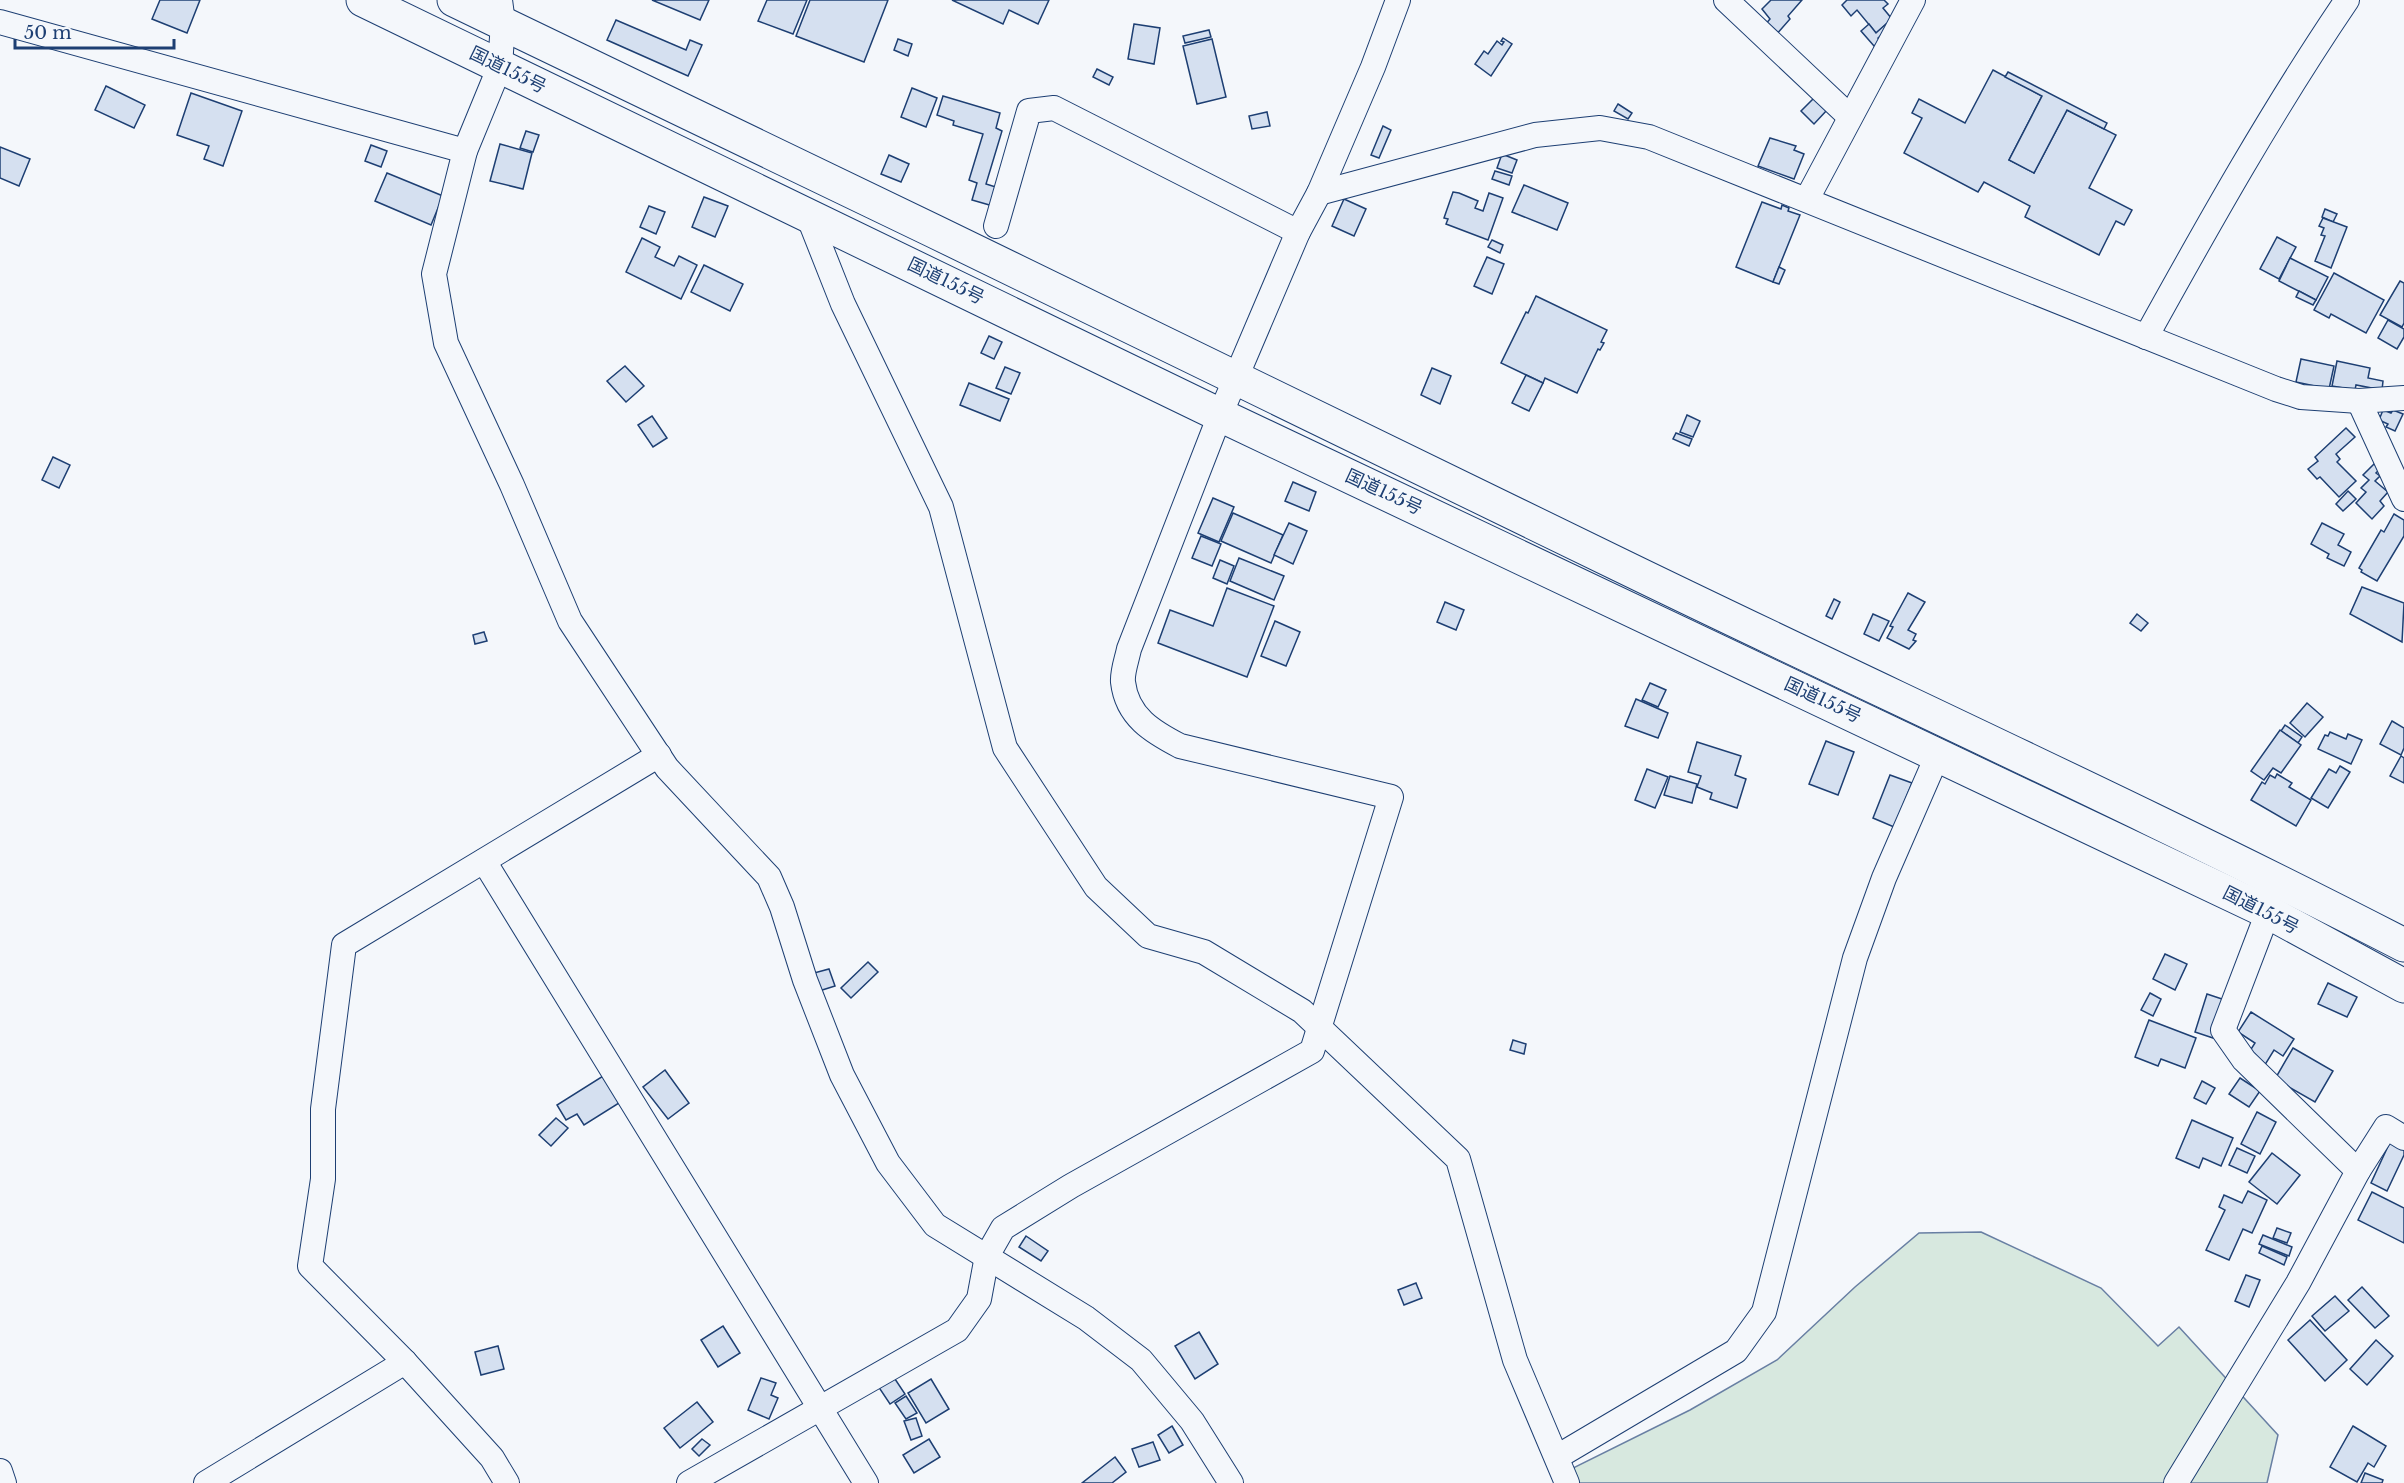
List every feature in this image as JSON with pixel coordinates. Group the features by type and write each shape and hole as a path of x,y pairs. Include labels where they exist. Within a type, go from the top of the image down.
{"highway":[{"name":"国道155号","path":"363,0 807,213 1220,415 2268,912 2404,986"},
{"name":"国道155号","path":"454,0 501,12 1236,377 1624,567 2292,887 2404,945"}],"street":[{"path":"689,1483 957,1330 979,1299 987,1256 1003,1228 1071,1186 1312,1051 1391,797 1180,746 1149,729 1132,710 1123,682 1129,650 1220,415 1298,232 1319,193 1373,67 1398,0"},
{"path":"1726,0 1850,117"},
{"path":"1807,199 1913,0"},
{"path":"2146,337 2214,215 2301,68 2347,0"},
{"path":"501,12 500,66 465,152 434,274 446,344 512,485 570,621 667,768 769,877 782,907 806,980 842,1075 888,1163 934,1225 1086,1318 1141,1360 1192,1421 1231,1483"},
{"path":"0,22 465,152"},
{"path":"996,226 1029,111 1054,108 1298,232"},
{"path":"1319,193 1535,135 1600,128 1649,137 2301,397 2359,400 2404,398"},
{"path":"807,213 843,304 941,507 1005,748 1096,887 1148,936 1204,952 1302,1011 1458,1159 1515,1360 1567,1483"},
{"path":"2359,400 2404,499"},
{"path":"507,1483 492,1458 405,1362 310,1266 323,1179 323,1109 344,945 659,754"},
{"path":"1557,1457 1736,1351 1764,1312 1856,958 1884,878 1938,754"},
{"path":"484,861 866,1483"},
{"path":"2268,912 2223,1030 2244,1060 2358,1171"},
{"path":"2176,1483 2298,1283 2358,1171 2386,1127 2404,1138"},
{"path":"206,1483 405,1362"},
{"path":"0,1471 4,1483"}],"shaded area":[{"path":"1981,1232 2101,1288 2158,1346 2179,1327 2278,1435 2267,1483 1572,1483 1567,1471 1690,1410 1777,1360 1855,1287 1919,1233"}],"building":[{"path":"160,0 200,0 187,33 152,19"},
{"path":"652,0 709,0 700,20"},
{"path":"767,0 807,0 793,34 758,21"},
{"path":"810,0 888,0 864,62 796,36"},
{"path":"952,0 1049,0 1038,24 1009,10 1003,24"},
{"path":"1771,0 1802,0 1788,16 1790,19 1775,36 1764,26 1770,19 1762,9"},
{"path":"1847,0 1884,0 1888,4 1883,8 1892,19 1876,33 1857,10 1851,16 1842,5"},
{"path":"616,20 686,50 690,40 702,45 688,76 607,40"},
{"path":"1134,24 1160,28 1154,64 1128,59"},
{"path":"1869,24 1876,33 1886,24 1889,28 1878,38 1880,41 1874,46 1861,31"},
{"path":"1209,30 1211,37 1185,43 1183,36"},
{"path":"1503,38 1512,44 1491,76 1475,64 1484,51 1488,54 1497,41 1502,45"},
{"path":"898,39 912,44 908,56 894,50"},
{"path":"1212,39 1226,97 1197,104 1183,46"},
{"path":"1097,69 1113,77 1109,85 1093,77"},
{"path":"1993,70 2042,96 2009,160 2034,173 2067,110 2116,135 2089,188 2132,210 2124,225 2116,221 2099,255 2025,217 2030,206 1984,182 1978,192 1904,153 1922,118 1912,113 1919,99 1965,123"},
{"path":"2008,72 2107,123 2104,129 2067,110 2034,173 2009,160 2042,96 2005,77"},
{"path":"106,86 145,105 134,128 95,110"},
{"path":"912,88 937,98 926,127 901,117"},
{"path":"191,93 242,111 223,166 204,159 209,146 177,135"},
{"path":"943,96 1000,113 996,128 1002,131 986,184 999,188 993,206 972,200 977,183 969,180 983,134 953,125 954,121 937,115"},
{"path":"1814,98 1827,110 1814,124 1801,111"},
{"path":"1618,104 1632,113 1628,119 1614,111"},
{"path":"1267,112 1270,126 1252,129 1249,116"},
{"path":"1383,126 1391,130 1379,158 1371,155"},
{"path":"526,131 539,135 533,152 520,148"},
{"path":"1770,138 1796,146 1794,150 1804,154 1794,179 1758,166"},
{"path":"500,144 532,153 523,189 490,181"},
{"path":"371,145 387,151 381,167 365,161"},
{"path":"0,147 30,159 19,186 0,178"},
{"path":"1502,154 1517,160 1512,173 1497,168"},
{"path":"889,155 909,164 901,182 881,174"},
{"path":"1495,171 1512,176 1509,185 1492,179"},
{"path":"387,173 443,196 431,225 375,201"},
{"path":"1524,185 1568,203 1557,230 1512,212"},
{"path":"1453,192 1478,201 1475,208 1483,211 1489,193 1503,198 1488,240 1446,224 1448,219 1444,218"},
{"path":"704,197 728,206 715,237 692,227"},
{"path":"1344,199 1366,209 1354,236 1332,226"},
{"path":"1762,202 1781,209 1782,205 1789,208 1788,211 1800,215 1773,282 1736,267"},
{"path":"649,206 665,212 656,234 640,227"},
{"path":"2325,209 2337,214 2333,222 2322,217"},
{"path":"2323,218 2347,227 2331,268 2315,261 2325,236 2321,235 2324,228 2319,226"},
{"path":"2277,237 2296,247 2279,279 2260,269"},
{"path":"642,238 660,247 655,257 674,266 679,256 697,265 681,299 626,272"},
{"path":"1492,240 1503,245 1500,253 1488,247"},
{"path":"1487,257 1504,264 1492,294 1474,286"},
{"path":"2290,258 2328,277 2316,300 2279,281"},
{"path":"704,265 743,284 730,311 691,292"},
{"path":"1779,267 1785,270 1779,284 1773,282"},
{"path":"2334,273 2384,300 2366,333 2331,314 2329,318 2314,310"},
{"path":"2400,281 2404,283 2404,323 2402,327 2380,315"},
{"path":"2299,291 2316,300 2313,305 2296,297"},
{"path":"1536,296 1607,330 1601,342 1604,343 1600,350 1598,349 1577,393 1545,378 1543,383 1501,363"},
{"path":"2388,320 2404,329 2404,337 2397,349 2378,338"},
{"path":"989,336 1002,342 994,359 981,353"},
{"path":"2301,359 2334,366 2329,389 2296,382"},
{"path":"2337,361 2370,368 2368,378 2383,381 2382,390 2356,385 2355,390 2332,386"},
{"path":"625,366 644,386 626,402 607,381"},
{"path":"1005,367 1020,373 1011,394 996,388"},
{"path":"1432,368 1451,376 1440,404 1421,395"},
{"path":"1526,375 1543,383 1529,411 1512,403"},
{"path":"969,383 1009,399 1000,421 960,405"},
{"path":"2383,410 2391,413 2393,410 2403,414 2395,431 2386,427 2388,424 2379,420"},
{"path":"1687,415 1700,421 1693,437 1680,432"},
{"path":"652,416 667,438 653,447 638,425"},
{"path":"2346,428 2355,437 2336,454 2340,459 2337,462 2356,481 2339,497 2320,477 2317,479 2308,469 2318,461 2315,457"},
{"path":"1676,433 1692,439 1689,446 1673,439"},
{"path":"53,457 70,465 59,488 42,480"},
{"path":"2374,464 2380,469 2376,473 2380,476 2375,481 2388,492 2380,501 2384,506 2372,519 2356,503 2366,492 2361,488 2369,480 2363,475"},
{"path":"1293,482 1316,492 1309,511 1285,501"},
{"path":"2348,491 2356,499 2343,511 2336,504"},
{"path":"1213,498 1234,507 1219,542 1198,533"},
{"path":"1233,513 1283,535 1271,563 1221,541"},
{"path":"2394,514 2404,520 2404,536 2377,581 2361,572 2359,568 2381,530 2384,532"},
{"path":"1289,523 1307,531 1293,564 1274,555"},
{"path":"2322,523 2344,534 2338,545 2351,552 2344,566 2327,558 2329,554 2311,544"},
{"path":"1201,536 1221,544 1212,566 1192,558"},
{"path":"1239,558 1284,576 1274,600 1230,581"},
{"path":"1220,560 1234,566 1227,584 1213,578"},
{"path":"2362,587 2404,603 2402,642 2350,614"},
{"path":"1227,588 1274,606 1247,677 1158,643 1170,610 1213,626"},
{"path":"1908,593 1925,602 1908,630 1916,634 1913,640 1916,641 1909,649 1887,638 1893,627 1890,626"},
{"path":"1834,599 1840,602 1832,619 1826,616"},
{"path":"1445,602 1464,610 1456,630 1437,622"},
{"path":"1873,614 1889,621 1879,641 1864,634"},
{"path":"2137,614 2148,623 2141,631 2130,623"},
{"path":"1275,621 1300,632 1286,666 1261,656"},
{"path":"484,632 487,641 475,644 473,635"},
{"path":"1650,683 1666,690 1658,707 1642,700"},
{"path":"1636,699 1668,713 1658,738 1625,726"},
{"path":"2307,703 2323,717 2305,737 2290,723"},
{"path":"2392,721 2404,728 2404,748 2401,755 2380,744"},
{"path":"2285,725 2302,737 2298,743 2281,731"},
{"path":"2280,730 2301,745 2281,773 2273,768 2264,780 2251,771"},
{"path":"2330,732 2346,739 2348,734 2362,740 2351,764 2318,749 2325,735 2328,736"},
{"path":"1826,741 1854,752 1838,795 1809,784"},
{"path":"1697,742 1741,756 1735,775 1746,779 1737,808 1710,799 1712,793 1697,787 1701,776 1688,772"},
{"path":"2401,756 2404,758 2404,783 2390,776"},
{"path":"2340,766 2350,772 2328,808 2311,798 2329,769 2336,773"},
{"path":"1647,769 1668,777 1655,808 1635,800"},
{"path":"2277,774 2292,783 2289,787 2311,800 2296,826 2251,800 2262,782 2265,784 2270,775 2275,778"},
{"path":"1890,775 1912,783 1894,827 1873,818"},
{"path":"1670,776 1697,784 1692,803 1664,795"},
{"path":"2165,954 2187,964 2175,990 2153,979"},
{"path":"868,962 878,972 851,998 841,988"},
{"path":"829,969 835,986 819,991 814,973"},
{"path":"2328,983 2357,997 2347,1017 2318,1004"},
{"path":"2150,993 2161,999 2153,1016 2141,1010"},
{"path":"2207,994 2225,1000 2213,1038 2195,1032"},
{"path":"2251,1012 2294,1039 2283,1056 2274,1050 2263,1068 2246,1057 2255,1043 2238,1032"},
{"path":"2149,1020 2196,1038 2185,1068 2161,1059 2158,1066 2135,1057"},
{"path":"1513,1040 1526,1044 1524,1054 1510,1050"},
{"path":"2293,1048 2333,1071 2315,1102 2275,1079"},
{"path":"665,1070 689,1103 668,1119 643,1087"},
{"path":"611,1071 627,1098 584,1125 577,1114 566,1120 557,1105"},
{"path":"2240,1078 2260,1091 2249,1107 2229,1094"},
{"path":"2202,1081 2215,1088 2206,1104 2194,1098"},
{"path":"2257,1112 2276,1122 2260,1154 2241,1144"},
{"path":"556,1118 568,1128 551,1146 539,1135"},
{"path":"2192,1120 2233,1138 2221,1166 2203,1158 2199,1168 2176,1158"},
{"path":"2390,1142 2404,1149 2404,1155 2387,1191 2371,1183"},
{"path":"2237,1148 2255,1156 2247,1173 2229,1165"},
{"path":"2272,1153 2300,1175 2277,1204 2249,1182"},
{"path":"2248,1191 2267,1200 2252,1233 2243,1229 2229,1260 2206,1250 2225,1210 2219,1207 2224,1195 2242,1203"},
{"path":"2372,1192 2404,1208 2404,1243 2358,1220"},
{"path":"2277,1228 2291,1233 2287,1243 2273,1238"},
{"path":"2263,1235 2292,1247 2289,1256 2259,1244"},
{"path":"1026,1236 1048,1251 1041,1261 1019,1247"},
{"path":"2262,1246 2287,1257 2284,1265 2259,1253"},
{"path":"2246,1275 2260,1280 2249,1307 2235,1301"},
{"path":"1416,1283 1422,1298 1404,1305 1398,1290"},
{"path":"2362,1287 2389,1316 2375,1328 2348,1300"},
{"path":"2335,1296 2349,1311 2325,1331 2312,1316"},
{"path":"2310,1320 2347,1360 2325,1381 2288,1340"},
{"path":"723,1326 740,1353 718,1367 701,1340"},
{"path":"1199,1332 1218,1364 1195,1379 1175,1346"},
{"path":"2376,1340 2393,1356 2367,1385 2350,1369"},
{"path":"498,1346 504,1369 481,1375 475,1352"},
{"path":"891,1373 905,1394 890,1404 876,1383"},
{"path":"761,1378 776,1383 771,1395 778,1398 769,1419 748,1410"},
{"path":"931,1379 949,1409 926,1423 908,1393"},
{"path":"906,1396 917,1413 906,1419 895,1403"},
{"path":"697,1402 713,1422 680,1448 664,1428"},
{"path":"916,1418 922,1436 911,1440 904,1421"},
{"path":"1172,1426 1183,1445 1169,1453 1158,1435"},
{"path":"2353,1426 2386,1446 2374,1467 2368,1463 2357,1482 2330,1467"},
{"path":"702,1439 710,1445 699,1456 692,1449"},
{"path":"929,1439 940,1457 914,1473 903,1455"},
{"path":"1153,1442 1160,1460 1139,1467 1132,1449"},
{"path":"1115,1457 1126,1472 1112,1483 1082,1483"},
{"path":"2365,1473 2383,1480 2382,1483 2361,1483"}]}
